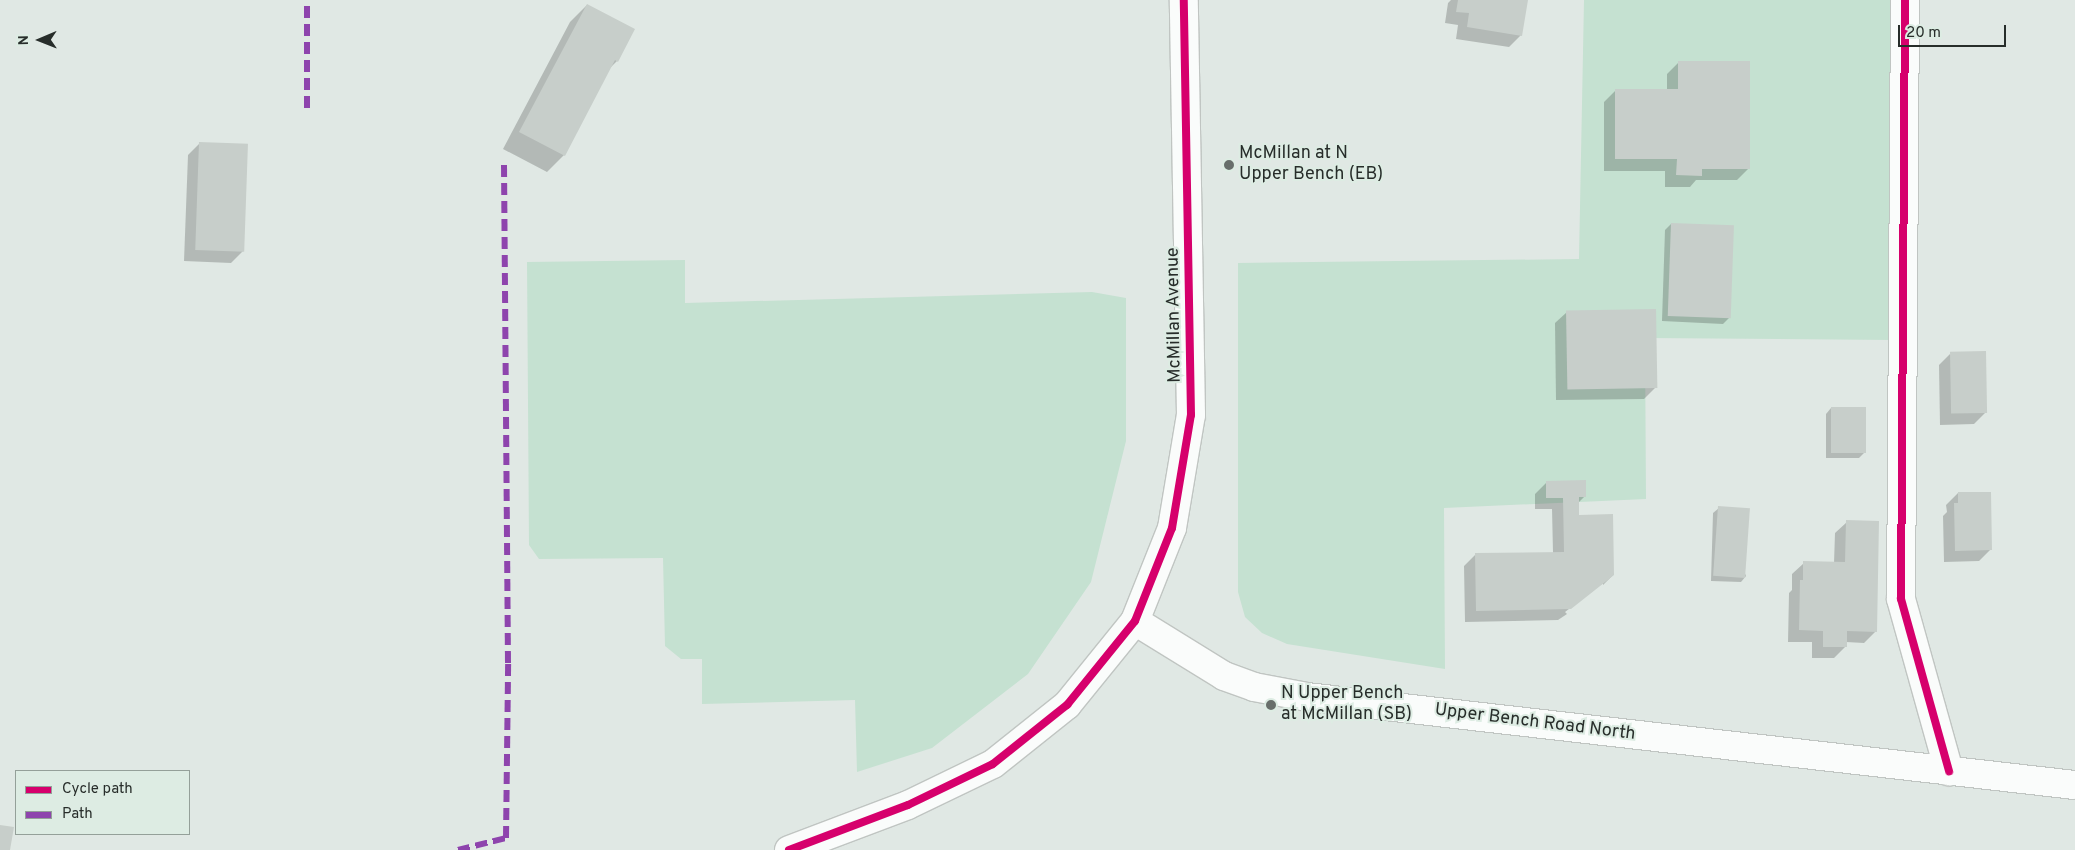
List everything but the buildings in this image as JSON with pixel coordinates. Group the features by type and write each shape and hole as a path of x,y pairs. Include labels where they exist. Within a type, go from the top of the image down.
{"main road":[{"name":"McMillan Avenue","path":"1135,621 1172,528 1191,415 1184,0"},
{"path":"1905,0 1901,599 1950,771"},
{"name":"Upper Bench Road North","path":"1135,621 1224,676 1254,687 1307,697 2075,785"},
{"path":"789,850 908,805 993,764 1067,705 1135,621"}],"green space":[{"path":"1584,0 1894,0 1893,340 1645,338 1646,499 1444,508 1445,669 1287,644 1262,633 1245,617 1238,592 1238,263 1579,259"},
{"path":"685,260 685,303 1092,292 1126,298 1126,441 1091,582 1028,674 932,748 857,772 855,700 702,704 702,659 681,659 665,646 663,558 539,559 529,545 527,262"}],"marked path":[{"path":"307,0 307,108"},
{"path":"458,850 506,838 508,663 504,162"}],"cycle path":[{"path":"789,850 908,805 993,764 1067,705 1135,621 1172,528 1191,415 1184,0"},
{"path":"1905,0 1901,599 1949,771"}],"place":[{"name":"McMillan at N Upper Bench (EB)","path":"1229,165"},
{"name":"N Upper Bench at McMillan (SB)","path":"1271,705"}]}
